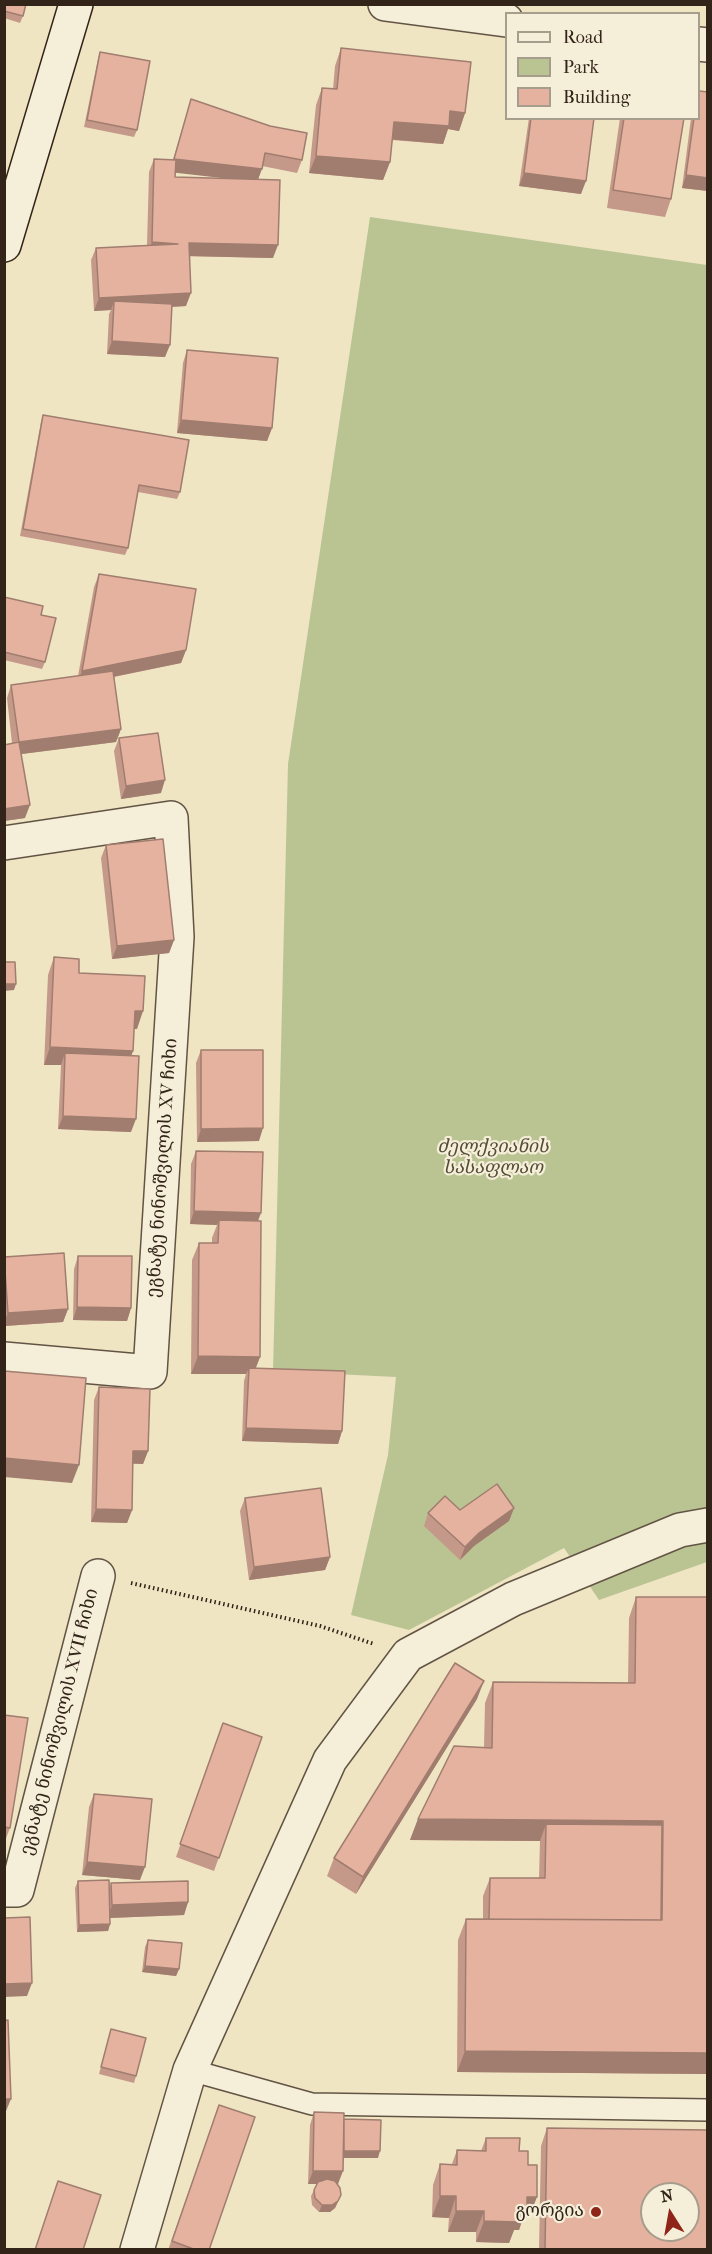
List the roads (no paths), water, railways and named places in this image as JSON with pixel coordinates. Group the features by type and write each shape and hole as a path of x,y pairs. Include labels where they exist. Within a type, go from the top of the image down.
{"street":[{"path":"4,244 76,4"},
{"path":"385,4 505,20"},
{"name":"ეგნატე ნინოშვილის XV ჩიხი","path":"4,843 171,818 177,937 150,1372 4,1359"},
{"path":"137,2250 190,2070 330,1760 408,1655 513,1599 680,1530 708,1525"},
{"name":"ეგნატე ნინოშვილის XVII ჩიხი","path":"4,1890 17,1890 98,1576"}],"lane":[{"path":"190,2070 312,2104 708,2110"}],"place":[{"name":"გორგია","path":"596,2212"}],"park label":[{"name":"ძელქვიანის სასაფლაო","path":"493,1158"}]}
